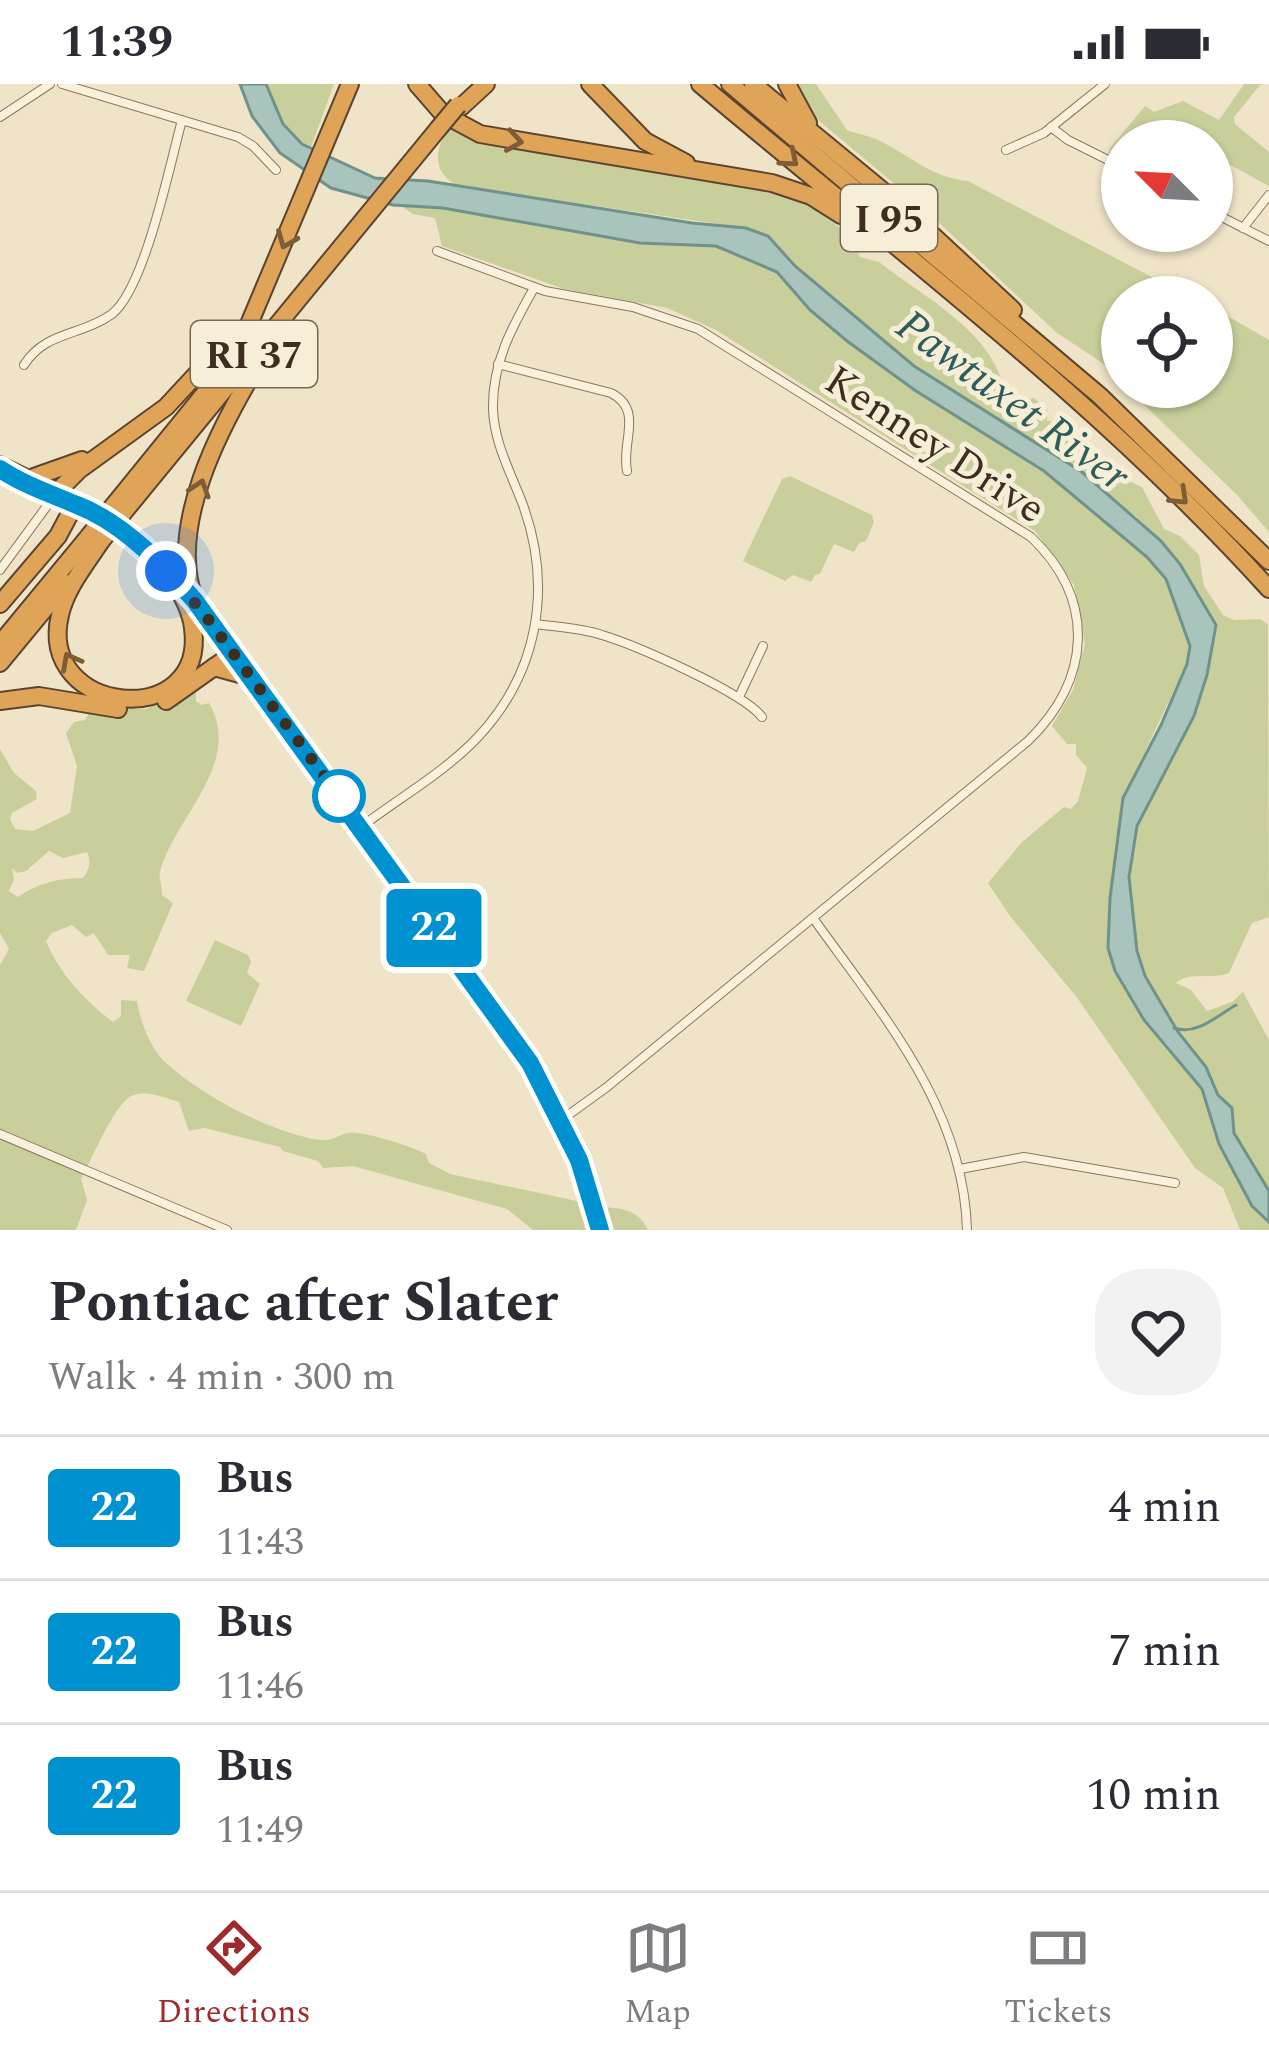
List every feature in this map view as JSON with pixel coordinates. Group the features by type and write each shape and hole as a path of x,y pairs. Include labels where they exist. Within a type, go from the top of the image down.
{"highway":[{"path":"327,139 341,84"},
{"name":"RI 37","path":"119,509 247,329 350,84"},
{"path":"417,84 448,118 486,136 781,185 817,199 926,273"},
{"name":"RI 37","path":"0,644 331,261 475,84"},
{"path":"460,106 486,84"},
{"path":"590,84 657,149 693,166 745,178"},
{"name":"I 95","path":"700,84 1126,445 1269,589"},
{"name":"I 95","path":"730,84 1152,444 1269,561"},
{"path":"753,84 994,291 1048,352"},
{"path":"787,84 806,120 843,157"},
{"path":"195,601 186,572 185,543 207,467 253,371 331,261"},
{"path":"57,493 196,379 267,286"},
{"path":"34,477 121,441"},
{"path":"0,604 58,536 75,504"},
{"path":"94,538 58,625 70,668 97,693 116,700 144,699 181,676 192,650 194,628 172,576"},
{"name":"RI 37","path":"0,663 94,538"},
{"path":"0,700 38,696 121,710 146,709 170,699 234,653"},
{"path":"214,668 251,677"}],"main road":[{"path":"0,465 34,477 119,531 195,601 522,1051 579,1160 599,1230"},
{"path":"0,465 57,493"}],"street":[{"path":"30,94 36,84"},
{"path":"0,117 50,84"},
{"path":"62,84 243,139 276,170"},
{"path":"1006,150 1052,127 1105,84"},
{"path":"24,365 41,344 107,317 129,294 182,120"},
{"path":"1052,127 1101,156"},
{"path":"1243,228 1269,196"},
{"path":"1233,223 1269,241"},
{"name":"Kenney Drive","path":"437,251 534,288 653,312 733,348 1031,537 1066,583 1078,621 1077,658 1068,689 1053,714 1023,746 560,1121"},
{"path":"361,827 480,735 518,682 536,624 536,552 494,416 498,364 534,288"},
{"path":"498,364 611,393 624,401 631,417 624,453 627,471"},
{"path":"0,571 57,493"},
{"path":"536,624 604,635 739,697 762,717"},
{"path":"739,697 763,646"},
{"path":"814,918 940,1109 960,1169 967,1230"},
{"path":"0,1134 227,1230"},
{"path":"960,1169 1024,1157 1174,1183"}],"green space":[{"path":"266,84 334,84 310,150 283,124"},
{"path":"794,84 816,84 847,130 876,139 941,175 968,181 1150,276 1101,276 1101,362 1057,333 921,206 818,120"},
{"path":"1244,84 1261,84 1234,117 1235,124 1269,152 1269,186 1233,166 1233,120 1219,120"},
{"path":"1183,101 1219,120 1133,120 1145,106 1154,112"},
{"path":"450,128 755,185 816,210 841,230 860,257 879,262 972,333 998,370 1005,391 1000,399 1019,409 1022,401 1034,398 1047,410 1047,421 1059,421 1118,476 1142,487 1164,529 1180,536 1199,555 1204,586 1223,615 1234,620 1261,619 1268,625 1269,917 1252,923 1229,973 1187,977 1176,983 1191,990 1207,1011 1232,1002 1243,992 1269,1040 1269,1191 1234,1133 1233,1108 1218,1096 1206,1067 1178,1032 1145,976 1137,951 1129,877 1137,826 1194,716 1214,643 1215,625 1180,564 1141,521 1082,472 914,366 795,266 768,236 745,228 460,186 445,176 438,161"},
{"path":"401,206 443,208 640,243 693,243 733,250 777,272 810,310 887,371 1075,493 1166,579 1189,634 1187,663 1123,798 1110,898 1144,1020 1202,1089 1219,1144 1258,1212 1269,1222 1269,1230 1240,1230 1223,1188 1195,1168 1078,999 988,883 1022,842 1078,801 1087,768 1076,755 1076,744 1067,744 1052,726 1073,690 1085,644 1074,585 1035,531 716,330 667,308 564,289 442,246 435,218"},
{"path":"1233,319 1269,340 1269,532 1148,408 1233,408"},
{"path":"790,476 872,515 874,522 866,541 854,552 834,544 811,582 793,575 785,581 743,561 782,479"},
{"path":"189,688 196,690 196,701 209,703 218,746 204,787 161,868 162,895 173,903 144,971 127,968 130,955 108,955 94,933 86,937 72,925 52,933 46,941 83,996 113,1022 121,1016 121,1000 137,1001 146,1032 163,1060 196,1086 259,1121 321,1140 353,1132 386,1139 426,1154 429,1163 450,1174 594,1208 626,1210 648,1230 533,1230 507,1209 353,1166 323,1168 318,1161 280,1147 205,1128 189,1131 179,1102 143,1093 124,1101 103,1134 81,1179 87,1200 76,1230 0,1230 0,965 9,949 0,933 0,749 14,773 36,791 37,799 12,813 10,819 15,829 33,831 70,813 77,766 66,733 74,722 85,720 93,706 146,709","holes":["49,851 63,858 87,852 89,865 83,878 49,882 18,897 9,891 12,868 17,873 26,871"]},
{"path":"215,940 248,955 247,973 260,984 241,1026 186,1001"}],"water":[{"path":"240,84 266,84 283,124 302,144 375,178 428,181 746,228 768,236 795,266 914,366 1082,472 1161,541 1216,625 1194,716 1137,826 1129,877 1137,951 1145,976 1178,1032 1206,1067 1218,1095 1232,1108 1234,1133 1269,1191 1269,1222 1252,1206 1219,1144 1202,1089 1144,1020 1115,971 1108,948 1123,798 1161,725 1190,646 1166,579 1147,557 1044,471 916,391 847,341 810,310 777,272 716,246 640,243 443,208 393,205 331,188 280,153 252,116"}],"waterway":[{"path":"1174,1028 1198,1027 1236,1005"}],"bus line":[{"name":"22","path":"0,469 110,525 195,601 530,1063 579,1160 600,1230"}],"route":[{"path":"166,571 202,611 339,796"}],"water label":[{"name":"Pawtuxet River","path":"1014,399"}]}
